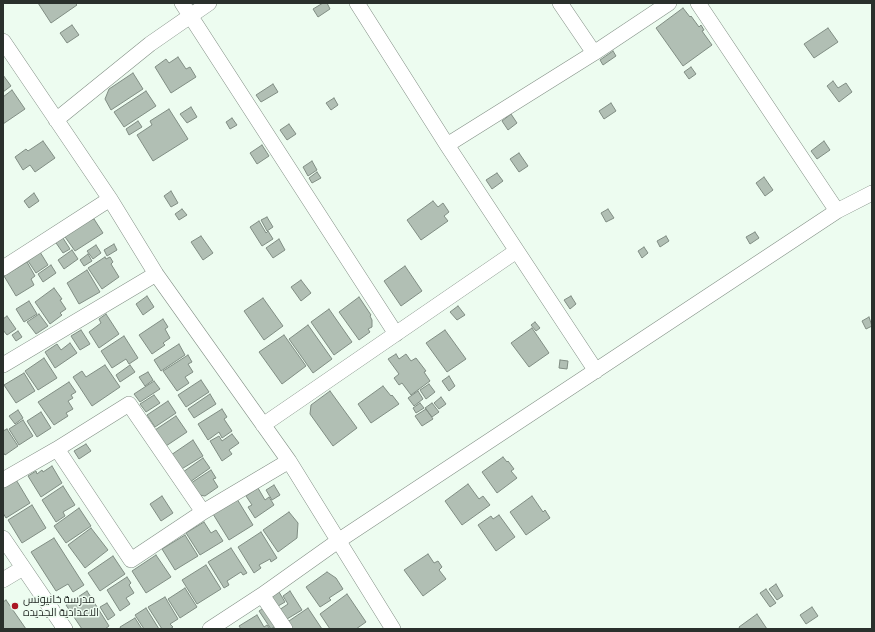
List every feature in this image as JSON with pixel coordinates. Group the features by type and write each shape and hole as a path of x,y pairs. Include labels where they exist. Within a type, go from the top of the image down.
{"street":[{"path":"56,120 150,44 186,9 208,3"},
{"path":"357,3 447,145 596,370"},
{"path":"560,3 594,52"},
{"path":"447,145 669,3"},
{"path":"698,3 837,211"},
{"path":"186,9 396,334"},
{"path":"3,41 110,200 156,274 289,461 393,629"},
{"path":"210,629 262,595 338,541 837,211 872,193"},
{"path":"3,268 110,200"},
{"path":"263,425 515,252"},
{"path":"3,365 156,274"},
{"path":"3,480 57,449 129,404 203,512"},
{"path":"57,449 131,560 203,512 289,461"},
{"path":"3,538 65,629"},
{"path":"3,580 23,568"},
{"path":"262,595 284,629"}],"building":[{"path":"38,3 75,3 77,5 51,23"},
{"path":"323,3 327,3 330,9 318,17 313,9"},
{"path":"683,8 699,27 701,25 704,30 702,31 712,45 683,66 656,28"},
{"path":"72,25 79,35 67,43 60,33"},
{"path":"828,28 838,42 814,58 804,44"},
{"path":"613,51 616,56 603,65 600,60"},
{"path":"178,57 186,69 190,67 196,77 171,93 155,67 166,59 169,63"},
{"path":"691,67 696,74 689,79 684,72"},
{"path":"133,73 143,89 111,110 105,99 109,89"},
{"path":"3,75 11,86 3,92"},
{"path":"833,81 838,88 846,83 852,92 839,102 827,86"},
{"path":"273,84 278,92 261,102 256,95"},
{"path":"12,90 25,109 3,124 3,97"},
{"path":"146,91 156,106 124,127 114,112"},
{"path":"334,98 338,105 331,110 326,103"},
{"path":"611,103 616,111 604,119 599,111"},
{"path":"191,107 197,117 187,123 180,114"},
{"path":"169,109 188,139 153,161 137,135 152,125 150,121"},
{"path":"511,114 517,123 508,130 502,121"},
{"path":"232,118 237,125 230,129 226,122"},
{"path":"138,121 142,127 129,135 126,129"},
{"path":"289,124 296,134 287,140 280,130"},
{"path":"43,141 55,158 35,172 30,165 23,170 15,157 26,149 28,151"},
{"path":"824,141 830,150 817,159 811,151"},
{"path":"262,145 269,156 257,164 250,153"},
{"path":"519,153 528,166 519,172 510,159"},
{"path":"312,161 317,170 308,176 303,167"},
{"path":"317,172 321,178 312,183 309,178"},
{"path":"497,173 503,181 492,189 486,180"},
{"path":"764,177 773,190 765,196 756,183"},
{"path":"171,191 178,203 171,207 164,196"},
{"path":"34,193 39,201 29,208 24,201"},
{"path":"433,201 438,207 443,203 449,212 444,216 448,221 421,240 407,220"},
{"path":"182,209 187,215 179,220 175,214"},
{"path":"608,209 614,218 606,222 601,213"},
{"path":"267,217 273,227 267,231 261,220"},
{"path":"94,219 103,233 75,251 63,234 81,222"},
{"path":"259,221 266,233 268,231 273,239 262,246 250,227"},
{"path":"755,232 759,238 750,244 746,237"},
{"path":"61,235 70,249 63,253 54,240"},
{"path":"201,236 213,253 203,260 191,242"},
{"path":"666,236 669,241 660,247 657,241"},
{"path":"279,239 285,250 273,258 266,248"},
{"path":"114,244 117,250 107,256 104,250"},
{"path":"96,245 101,253 93,259 87,251"},
{"path":"644,247 648,253 642,258 638,251"},
{"path":"72,250 78,259 64,269 58,260"},
{"path":"40,252 48,265 36,273 28,261"},
{"path":"88,254 92,261 84,266 80,260"},
{"path":"105,257 106,259 110,257 113,262 111,264 119,277 102,289 88,268"},
{"path":"27,262 35,276 31,279 34,285 16,296 4,276"},
{"path":"51,265 56,273 43,282 38,274"},
{"path":"405,266 422,291 401,306 384,281"},
{"path":"87,270 100,292 79,304 67,283"},
{"path":"301,280 311,293 301,301 291,287"},
{"path":"54,288 62,299 60,300 66,309 60,313 62,315 50,324 35,302"},
{"path":"147,296 154,307 143,315 136,304"},
{"path":"571,296 576,304 570,309 564,300"},
{"path":"359,297 371,315 372,327 368,329 370,332 359,340 339,312"},
{"path":"263,298 283,326 264,340 244,311"},
{"path":"29,301 37,314 24,322 16,309"},
{"path":"458,306 465,315 457,320 450,312"},
{"path":"329,309 352,342 334,355 311,322"},
{"path":"39,314 48,326 36,334 27,322"},
{"path":"106,314 119,334 99,348 89,332 101,323 99,319"},
{"path":"7,316 16,329 7,335 3,330 3,319"},
{"path":"869,317 872,326 866,329 862,321"},
{"path":"163,319 168,327 165,329 170,338 163,343 165,345 152,354 139,335"},
{"path":"535,322 540,328 536,331 531,325"},
{"path":"308,325 332,359 313,373 289,339"},
{"path":"532,328 549,353 529,367 511,343"},
{"path":"81,330 90,344 80,350 71,336"},
{"path":"445,330 466,359 447,372 426,343"},
{"path":"18,331 22,337 16,341 12,335"},
{"path":"284,335 306,366 282,384 259,352"},
{"path":"124,336 138,358 129,364 126,359 112,368 101,351"},
{"path":"70,343 77,353 55,368 45,352 57,344 61,350"},
{"path":"179,344 185,355 161,371 154,360"},
{"path":"396,354 399,359 406,354 411,361 416,358 426,371 424,372 430,381 411,395 402,383 399,385 394,378 399,374 388,359"},
{"path":"188,355 192,362 188,364 193,372 185,377 189,383 177,391 163,371"},
{"path":"44,358 57,378 38,390 25,371"},
{"path":"560,360 568,361 567,369 559,368"},
{"path":"105,365 120,387 92,406 73,377 82,371 86,377"},
{"path":"130,365 135,372 120,382 116,375"},
{"path":"148,372 153,380 145,386 139,377"},
{"path":"24,373 35,391 16,403 4,385"},
{"path":"449,376 455,386 449,391 442,381"},
{"path":"201,380 209,392 186,407 178,395"},
{"path":"154,381 160,389 140,402 134,394"},
{"path":"69,382 76,392 71,395 73,398 68,401 73,409 66,413 68,416 54,425 38,402"},
{"path":"429,384 435,392 426,399 420,390"},
{"path":"383,386 399,404 371,423 358,404"},
{"path":"330,391 357,428 333,446 310,414 311,405"},
{"path":"418,391 423,399 414,406 408,398"},
{"path":"210,394 216,404 194,418 188,409"},
{"path":"154,395 160,403 146,412 140,404"},
{"path":"441,397 446,404 439,409 434,403"},
{"path":"168,401 176,413 155,427 147,415"},
{"path":"420,403 424,408 416,413 413,408"},
{"path":"432,403 439,412 432,417 425,408"},
{"path":"222,409 227,417 224,419 232,431 222,438 219,432 208,440 198,424"},
{"path":"426,409 433,419 422,426 415,416"},
{"path":"18,410 23,418 15,424 9,416"},
{"path":"41,412 51,428 37,437 27,421"},
{"path":"176,416 187,432 166,446 155,430"},
{"path":"23,420 33,436 19,445 9,429"},
{"path":"7,429 18,446 5,455 3,452 3,431"},
{"path":"232,434 239,443 229,450 232,454 222,461 210,441 219,436 222,441"},
{"path":"193,440 203,456 180,470 171,455"},
{"path":"86,444 91,451 79,459 74,451"},
{"path":"503,457 514,469 511,471 517,478 497,493 482,472"},
{"path":"203,458 210,468 190,482 183,472"},
{"path":"52,466 62,483 41,497 28,476 36,471 37,474 42,470 43,472"},
{"path":"211,470 216,478 213,479 218,487 205,496 199,495 191,483"},
{"path":"15,478 30,503 6,518 3,513 3,485"},
{"path":"468,484 479,499 483,496 490,505 462,525 445,501"},
{"path":"274,485 280,495 272,500 266,490"},
{"path":"63,486 75,505 63,512 65,516 56,522 42,500"},
{"path":"258,488 265,500 269,497 274,505 255,518 248,507 252,505 246,496"},
{"path":"162,496 173,513 161,521 150,504"},
{"path":"532,496 543,512 545,510 550,518 526,535 510,512"},
{"path":"237,499 253,525 229,540 213,514"},
{"path":"32,505 46,528 22,543 8,520"},
{"path":"79,508 91,526 66,543 54,526"},
{"path":"289,512 298,523 297,538 278,552 263,530"},
{"path":"499,515 515,537 496,551 478,525 491,516 493,519"},
{"path":"204,522 211,533 216,530 223,541 200,555 186,533"},
{"path":"91,528 108,550 85,568 68,545"},
{"path":"261,532 277,558 271,562 270,559 259,565 261,568 254,573 238,547"},
{"path":"185,535 198,556 175,570 162,549"},
{"path":"54,538 84,585 73,592 68,584 56,591 31,552"},
{"path":"231,548 247,573 243,575 241,572 227,581 229,585 224,588 208,562"},
{"path":"428,554 434,563 438,561 442,567 439,570 446,579 423,596 404,570"},
{"path":"156,555 171,577 146,593 132,571"},
{"path":"113,556 125,574 100,591 88,573"},
{"path":"206,565 221,589 197,604 182,580"},
{"path":"327,572 336,578 343,589 329,598 331,600 320,607 306,587"},
{"path":"127,577 131,583 129,585 134,593 126,598 130,604 120,611 107,590"},
{"path":"776,584 783,596 777,600 769,589"},
{"path":"185,588 197,607 180,618 168,599"},
{"path":"766,589 776,603 770,607 760,593"},
{"path":"87,591 109,626 105,629 82,629 66,605"},
{"path":"290,591 302,610 282,622 276,612 288,604 283,596"},
{"path":"279,592 285,602 273,609 267,600"},
{"path":"347,594 366,622 356,629 330,629 320,614"},
{"path":"165,597 178,619 170,624 173,627 170,629 162,629 148,607"},
{"path":"6,600 26,629 3,629 3,602"},
{"path":"107,603 115,615 108,620 100,607"},
{"path":"265,607 277,625 271,629 259,611"},
{"path":"812,607 818,616 806,624 800,615"},
{"path":"146,608 159,629 144,629 135,615"},
{"path":"308,608 322,629 290,629 286,623"},
{"path":"757,614 767,629 740,629 739,627"},
{"path":"257,615 264,627 267,625 270,629 241,629 239,626"},
{"path":"135,618 142,629 121,629 120,627"}],"place":[{"name":"مدرسة خانيونس الاعدادية الجديده","path":"15,606"}]}
